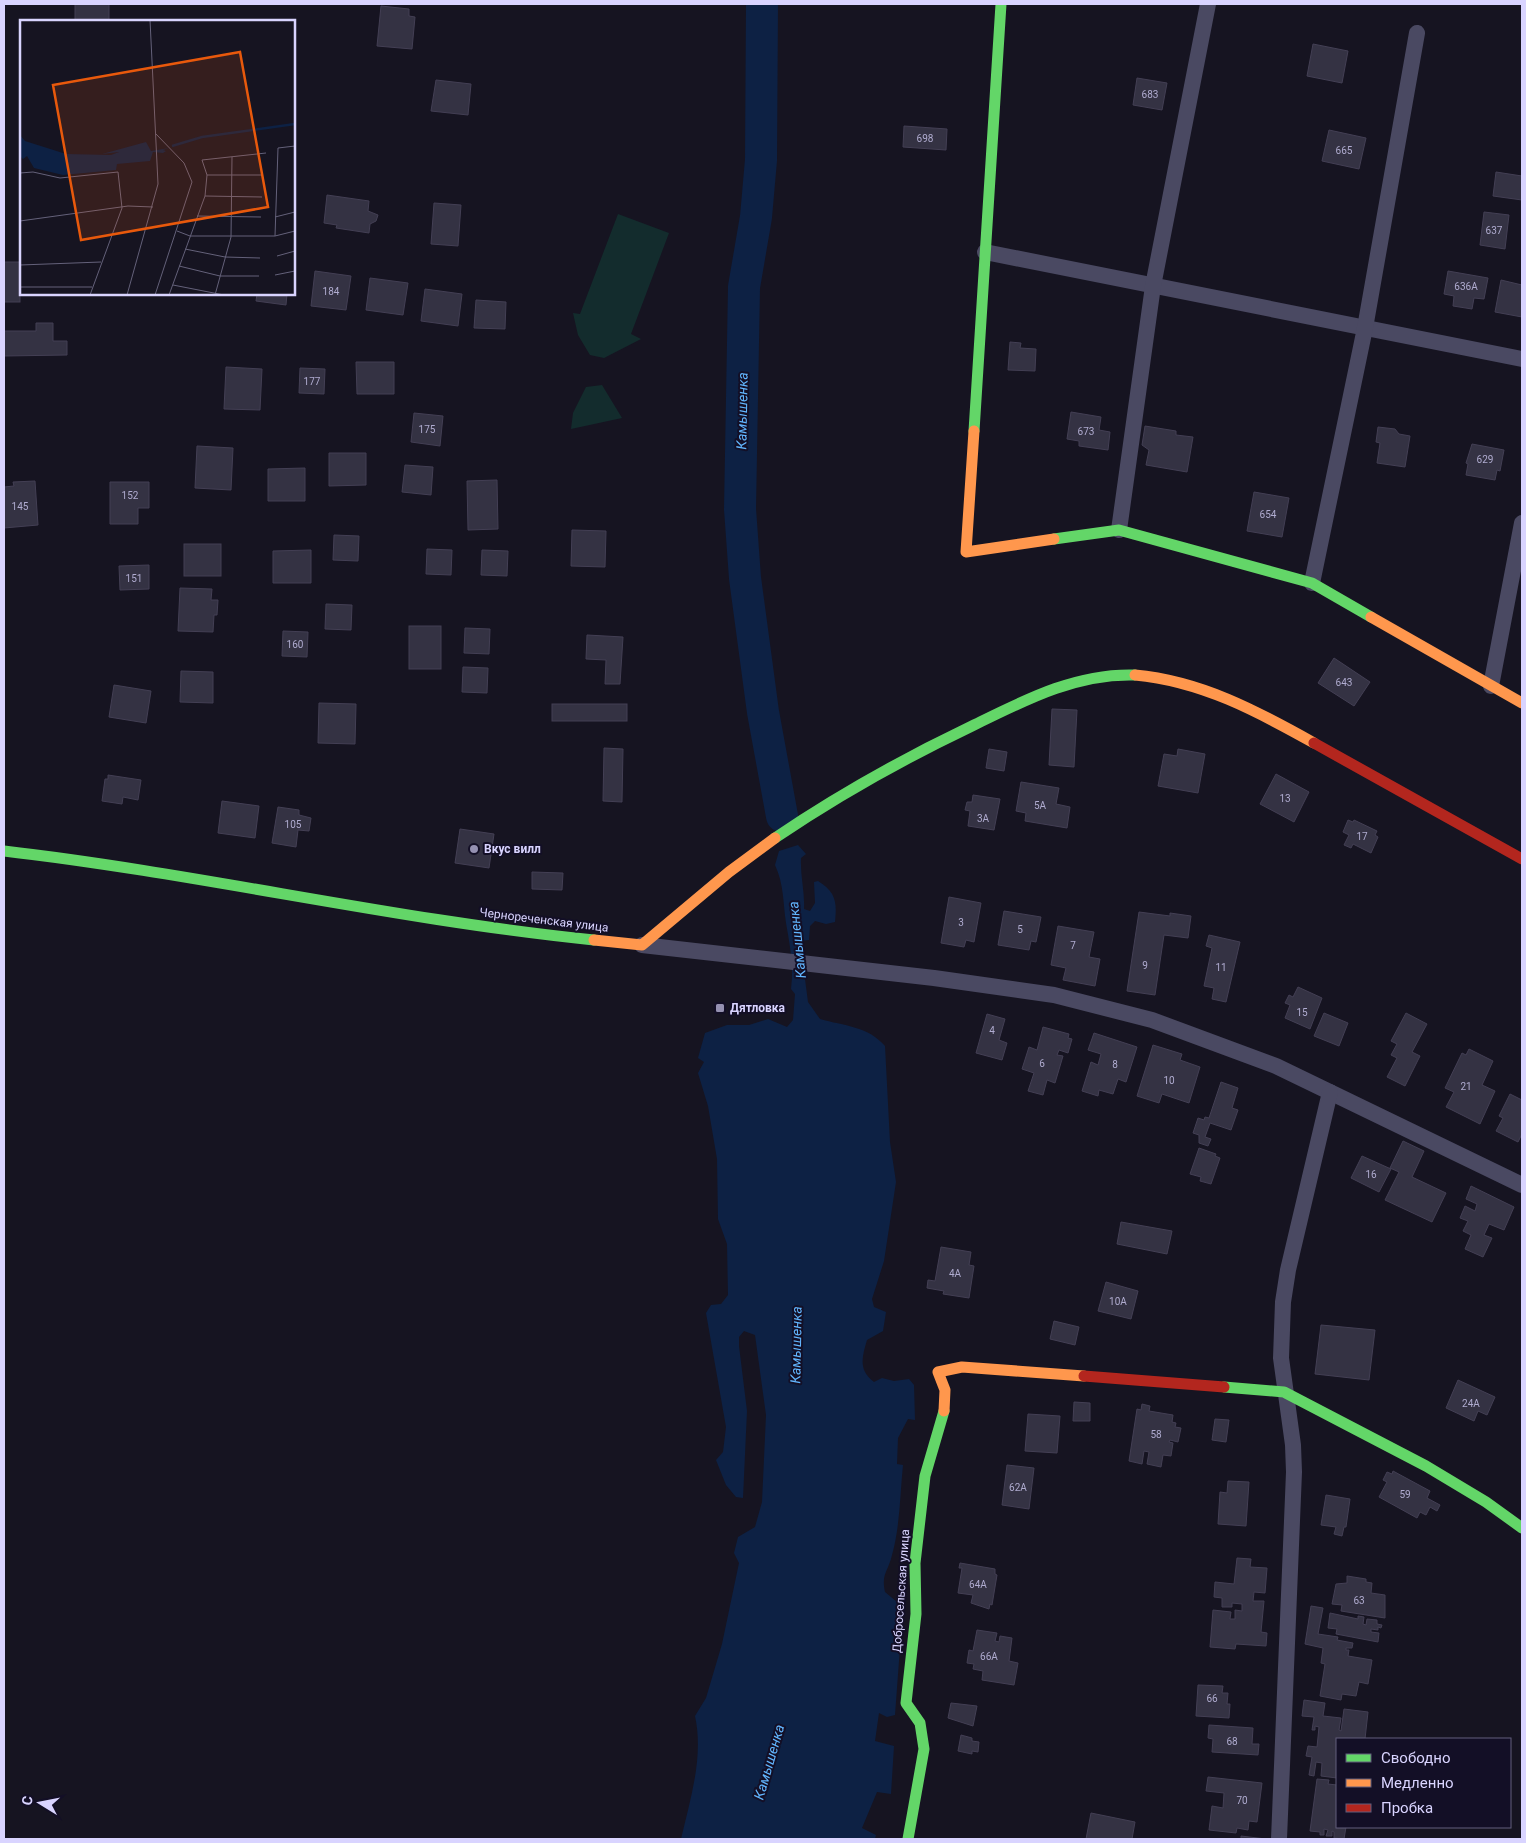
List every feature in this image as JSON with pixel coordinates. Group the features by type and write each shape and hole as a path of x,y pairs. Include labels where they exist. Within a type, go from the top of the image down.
{"street":[{"path":"1002,4 966,552 1120,530 1312,583 1522,704"},
{"path":"1120,530 1153,286 1208,4"},
{"path":"1312,583 1365,328 1417,33"},
{"path":"986,252 1522,359"},
{"path":"1492,686 1522,524"},
{"path":"642,945 758,849 883,773 964,729 1034,696 1067,683 1113,675 1133,675 1182,682 1233,700 1271,719 1522,859"},
{"name":"Чернореченская улица","path":"4,851 180,873 443,920 569,938 642,945"},
{"path":"642,945 839,967 1019,990 1119,1011 1240,1051 1330,1092 1522,1185"},
{"path":"1279,1839 1294,1472 1293,1445 1284,1392 1280,1329 1288,1270 1330,1092"},
{"name":"Добросельская улица","path":"908,1839 921,1769 924,1740 920,1722 906,1704 916,1614 915,1563 925,1476 945,1406 945,1390 938,1372 962,1366 1284,1392"},
{"path":"1284,1392 1426,1466 1486,1502 1522,1528"}],"green space":[{"path":"618,214 669,233 631,334 641,339 604,358 590,355 578,335 573,313 580,314"},
{"path":"602,385 622,418 571,429 573,413 586,387"}],"water":[{"path":"798,845 806,854 801,858 804,909 810,911 815,903 814,882 818,881 829,889 834,898 836,909 835,922 826,924 815,921 810,926 809,940 800,941 808,1002 820,1019 847,1025 871,1034 885,1046 890,1142 896,1182 884,1261 872,1299 874,1307 886,1312 883,1331 867,1340 863,1368 865,1373 874,1382 882,1378 894,1381 909,1379 914,1385 915,1420 908,1419 898,1438 897,1464 903,1465 897,1533 884,1581 885,1592 903,1607 895,1715 887,1717 879,1713 875,1741 894,1746 891,1794 877,1792 862,1828 876,1835 875,1839 681,1839 697,1763 698,1747 695,1716 706,1698 722,1644 739,1563 734,1553 738,1537 755,1527 762,1502 766,1415 755,1335 744,1331 739,1337 747,1411 743,1498 736,1497 726,1485 716,1460 723,1452 726,1427 706,1313 711,1305 721,1304 728,1295 727,1244 718,1219 717,1159 708,1106 698,1073 704,1062 698,1058 705,1033 727,1025 749,1025 768,1019 787,1027 793,1020 795,994 791,989 791,956 782,886 775,865 779,851"}],"building":[{"path":"75,4 109,4 109,20 75,20"},
{"path":"381,6 409,9 409,16 415,17 412,49 377,46"},
{"path":"1313,44 1348,51 1342,83 1307,76"},
{"path":"1137,78 1167,83 1162,110 1133,105"},
{"path":"436,80 471,84 468,115 431,111"},
{"path":"904,126 947,129 946,150 903,147"},
{"path":"1329,130 1366,138 1359,169 1322,161"},
{"path":"1496,172 1522,176 1522,200 1493,196"},
{"path":"327,195 369,201 368,211 378,215 376,221 370,224 369,233 336,228 337,225 324,223"},
{"path":"434,203 461,205 458,246 431,244"},
{"path":"1484,212 1509,215 1505,249 1480,245"},
{"path":"4,262 20,262 20,302 4,302"},
{"path":"315,271 351,276 346,310 311,306"},
{"path":"1448,271 1488,278 1484,299 1474,298 1472,309 1453,306 1454,296 1444,294"},
{"path":"370,278 408,283 403,315 366,310"},
{"path":"1501,280 1522,285 1522,317 1495,312"},
{"path":"425,289 462,294 458,326 421,321"},
{"path":"257,295 287,295 286,305 256,301"},
{"path":"476,300 506,302 505,329 474,328"},
{"path":"36,323 53,323 53,341 67,341 67,355 4,356 4,331 36,331"},
{"path":"1010,342 1021,343 1020,348 1036,349 1035,371 1008,370"},
{"path":"356,362 394,362 394,394 357,394"},
{"path":"226,367 262,369 260,410 224,409"},
{"path":"300,368 325,369 324,394 299,393"},
{"path":"1071,412 1101,417 1099,430 1110,432 1108,450 1079,446 1079,441 1067,439"},
{"path":"414,413 443,416 440,446 411,442"},
{"path":"1145,426 1176,431 1176,435 1193,437 1187,472 1146,465 1149,450 1142,445"},
{"path":"1378,427 1395,429 1399,434 1410,436 1405,467 1377,463 1380,443 1376,442"},
{"path":"1472,444 1504,450 1500,471 1497,470 1495,480 1466,475 1468,464 1466,463"},
{"path":"197,446 233,448 231,490 195,488"},
{"path":"329,453 366,453 366,485 329,486"},
{"path":"405,465 433,467 431,495 402,492"},
{"path":"305,468 305,501 268,501 268,469"},
{"path":"497,480 498,529 468,530 467,481"},
{"path":"35,481 38,525 4,528 4,487 14,486 13,482"},
{"path":"110,482 149,482 149,508 138,508 138,524 110,524"},
{"path":"1254,492 1289,498 1282,537 1247,531"},
{"path":"572,530 606,531 605,567 571,566"},
{"path":"334,535 359,536 358,561 333,560"},
{"path":"184,544 221,544 221,576 184,576"},
{"path":"427,549 452,550 451,575 426,574"},
{"path":"311,550 311,583 273,583 273,551"},
{"path":"482,550 508,551 507,576 481,575"},
{"path":"149,565 149,589 120,590 119,566"},
{"path":"180,588 212,589 211,600 218,600 217,615 214,615 213,632 178,631"},
{"path":"326,604 352,605 351,630 325,629"},
{"path":"409,626 441,626 441,669 409,669"},
{"path":"465,628 490,629 489,654 464,653"},
{"path":"283,631 308,632 307,657 282,656"},
{"path":"587,635 623,637 620,684 605,684 606,660 586,659"},
{"path":"1334,658 1370,682 1354,706 1318,683"},
{"path":"463,667 488,668 487,693 462,692"},
{"path":"181,671 213,672 213,703 180,702"},
{"path":"114,685 151,691 146,723 109,717"},
{"path":"319,703 356,704 355,744 318,743"},
{"path":"552,704 627,704 627,721 552,721"},
{"path":"1052,709 1077,710 1074,767 1049,765"},
{"path":"604,748 623,749 622,802 603,801"},
{"path":"989,749 1007,752 1004,771 986,768"},
{"path":"1178,749 1205,754 1198,793 1158,786 1164,754 1177,756"},
{"path":"1276,774 1309,792 1294,822 1260,804"},
{"path":"108,775 141,780 138,800 123,797 122,804 102,801 105,779 108,779"},
{"path":"1021,782 1059,788 1056,804 1070,807 1067,828 1025,821 1026,813 1016,811"},
{"path":"973,795 1000,799 994,830 968,826 970,811 965,810 967,802 972,802"},
{"path":"222,801 259,806 255,838 218,833"},
{"path":"278,807 299,810 299,815 311,818 309,831 298,830 296,847 272,843"},
{"path":"1348,820 1353,822 1354,820 1377,831 1375,835 1378,837 1371,853 1353,844 1351,848 1344,845 1349,835 1343,832"},
{"path":"460,829 494,834 489,868 455,863"},
{"path":"532,872 563,873 562,890 532,889"},
{"path":"949,897 981,903 974,942 966,940 964,947 941,943"},
{"path":"1004,911 1041,917 1036,942 1031,941 1029,950 998,945"},
{"path":"1139,912 1170,916 1170,913 1191,916 1188,938 1164,935 1155,995 1127,991"},
{"path":"1058,926 1094,932 1089,957 1100,959 1095,986 1063,980 1066,968 1051,965"},
{"path":"1209,935 1240,942 1226,1002 1212,999 1214,988 1204,986 1212,948 1206,946"},
{"path":"1298,987 1322,998 1310,1029 1285,1018 1290,1005 1285,1003 1289,995 1293,997"},
{"path":"1324,1013 1348,1023 1339,1046 1314,1036"},
{"path":"1406,1013 1427,1024 1412,1052 1420,1056 1405,1086 1387,1077 1397,1058 1391,1055 1397,1044 1391,1041"},
{"path":"987,1014 1005,1019 999,1040 1007,1043 1002,1060 976,1053"},
{"path":"1043,1027 1069,1034 1068,1038 1072,1039 1068,1053 1059,1050 1057,1055 1063,1056 1055,1083 1047,1080 1043,1095 1028,1091 1034,1073 1022,1069 1029,1047 1037,1050"},
{"path":"1094,1033 1137,1047 1126,1082 1118,1079 1113,1094 1099,1090 1098,1096 1082,1091 1091,1062 1098,1065 1101,1054 1088,1050"},
{"path":"1153,1045 1182,1054 1180,1060 1200,1067 1189,1103 1162,1094 1159,1103 1137,1096"},
{"path":"1469,1049 1493,1061 1482,1085 1495,1091 1480,1124 1446,1107 1454,1092 1445,1088 1462,1053 1466,1055"},
{"path":"1221,1082 1238,1088 1232,1108 1238,1110 1231,1130 1210,1123 1205,1137 1211,1139 1208,1146 1199,1143 1199,1135 1193,1133 1198,1118 1204,1120 1205,1117 1209,1118"},
{"path":"1510,1094 1522,1100 1522,1134 1518,1142 1496,1131 1503,1118 1499,1116"},
{"path":"1403,1141 1424,1151 1412,1177 1446,1193 1432,1222 1385,1200 1399,1172 1390,1168"},
{"path":"1199,1148 1216,1154 1215,1156 1220,1158 1211,1184 1200,1181 1201,1177 1190,1174"},
{"path":"1362,1156 1391,1169 1379,1192 1351,1178"},
{"path":"1471,1186 1514,1207 1504,1230 1489,1224 1484,1235 1492,1238 1483,1257 1465,1249 1471,1235 1463,1231 1468,1221 1460,1218 1465,1206 1475,1211 1477,1204 1466,1199"},
{"path":"1121,1222 1172,1231 1167,1254 1117,1244"},
{"path":"941,1247 971,1252 969,1265 974,1266 969,1298 943,1294 944,1291 927,1288 928,1280 935,1281"},
{"path":"1106,1282 1138,1291 1131,1319 1098,1311"},
{"path":"1054,1321 1079,1327 1075,1345 1050,1339"},
{"path":"1321,1325 1375,1330 1369,1380 1315,1374"},
{"path":"1458,1380 1495,1397 1487,1415 1478,1411 1474,1421 1446,1408"},
{"path":"1074,1402 1090,1403 1090,1421 1073,1421"},
{"path":"1142,1404 1150,1406 1149,1411 1173,1415 1172,1422 1176,1423 1175,1427 1181,1428 1178,1442 1170,1440 1169,1442 1173,1443 1171,1456 1163,1455 1161,1467 1147,1464 1149,1452 1144,1451 1142,1464 1129,1461 1137,1409 1141,1410"},
{"path":"1028,1414 1060,1416 1057,1453 1025,1451"},
{"path":"1215,1419 1229,1420 1226,1442 1212,1440"},
{"path":"1007,1465 1034,1468 1029,1509 1002,1505"},
{"path":"1393,1471 1430,1491 1427,1498 1440,1505 1437,1511 1430,1507 1426,1515 1420,1512 1417,1518 1379,1497 1387,1482 1383,1480 1387,1472 1392,1474"},
{"path":"1228,1481 1249,1482 1246,1526 1218,1524 1220,1492 1227,1493"},
{"path":"1326,1495 1350,1499 1346,1527 1344,1527 1342,1536 1334,1534 1336,1527 1321,1525"},
{"path":"1237,1558 1251,1559 1250,1567 1267,1568 1265,1593 1254,1592 1253,1601 1264,1601 1261,1632 1267,1633 1266,1646 1236,1644 1235,1649 1210,1647 1213,1610 1231,1612 1230,1619 1235,1619 1235,1610 1242,1611 1242,1604 1232,1603 1232,1607 1222,1607 1222,1598 1214,1597 1215,1582 1234,1584"},
{"path":"960,1563 995,1569 995,1574 997,1575 992,1605 990,1604 989,1609 971,1603 973,1595 958,1593 962,1568 959,1568"},
{"path":"1347,1576 1366,1579 1366,1582 1372,1583 1371,1593 1385,1595 1385,1618 1341,1611 1342,1605 1332,1604 1336,1584 1347,1583"},
{"path":"1311,1606 1323,1608 1318,1634 1338,1637 1337,1640 1353,1643 1352,1648 1346,1648 1346,1650 1349,1650 1348,1656 1372,1660 1368,1684 1359,1682 1356,1696 1342,1694 1341,1700 1320,1696 1325,1664 1321,1663 1323,1648 1305,1644"},
{"path":"1330,1613 1358,1619 1358,1616 1364,1617 1363,1624 1366,1625 1367,1619 1377,1620 1377,1624 1382,1625 1381,1628 1378,1627 1378,1630 1371,1629 1371,1632 1379,1633 1378,1642 1336,1634 1337,1629 1328,1628"},
{"path":"977,1630 997,1633 995,1641 999,1642 1000,1636 1012,1638 1009,1661 1018,1663 1014,1685 982,1680 983,1671 973,1669 974,1664 967,1663 969,1650 973,1651"},
{"path":"1198,1685 1223,1686 1222,1693 1228,1693 1227,1704 1230,1704 1229,1718 1196,1716"},
{"path":"1304,1700 1325,1703 1323,1716 1341,1718 1339,1730 1341,1731 1344,1709 1368,1712 1365,1738 1336,1738 1336,1778 1321,1776 1322,1763 1316,1762 1314,1776 1309,1775 1312,1757 1306,1756 1308,1746 1317,1747 1319,1727 1315,1726 1315,1730 1312,1730 1314,1717 1302,1716"},
{"path":"951,1703 977,1706 973,1726 948,1718"},
{"path":"1209,1725 1253,1728 1252,1744 1259,1744 1258,1755 1212,1752 1213,1739 1208,1738"},
{"path":"961,1735 972,1738 972,1741 979,1742 978,1752 972,1751 972,1754 958,1751"},
{"path":"1208,1777 1262,1783 1257,1822 1249,1821 1248,1830 1237,1828 1236,1833 1209,1830 1212,1806 1223,1808 1224,1793 1206,1791"},
{"path":"1317,1779 1329,1780 1328,1784 1336,1785 1336,1828 1346,1828 1344,1839 1334,1838 1334,1832 1332,1831 1332,1836 1326,1836 1328,1830 1324,1829 1324,1835 1320,1835 1320,1832 1310,1831"},
{"path":"1091,1813 1135,1822 1132,1839 1086,1839"},
{"path":"1241,1836 1266,1839 1241,1839"}],"waterway":[{"name":"Камышенка","path":"762,4 761,160 756,217 744,287 740,509 745,578 763,712 782,816"}],"traffic: fast":[{"path":"974,431 1001,4"},
{"path":"1054,539 1119,530 1312,583 1371,617"},
{"path":"775,838 822,807 871,779 920,752 1010,708 1050,690 1070,684 1091,679 1135,675"},
{"path":"4,851 152,872 446,921 594,940"},
{"path":"1224,1387 1284,1392 1426,1466 1486,1502 1522,1528"},
{"path":"908,1839 924,1749 920,1723 906,1703 916,1614 915,1563 925,1476 944,1411"}],"traffic: slow":[{"path":"974,431 966,552 1054,539"},
{"path":"1371,617 1522,703"},
{"path":"1135,675 1183,684 1228,699 1314,743"},
{"path":"594,940 642,945 729,872 775,838"},
{"path":"944,1411 945,1390 938,1372 962,1367 1084,1376"}],"traffic: jam":[{"path":"1314,743 1522,859"},
{"path":"1084,1376 1224,1387"}],"place":[{"name":"Вкус вилл","path":"474,849"},
{"name":"Дятловка","path":"720,1008"}]}
